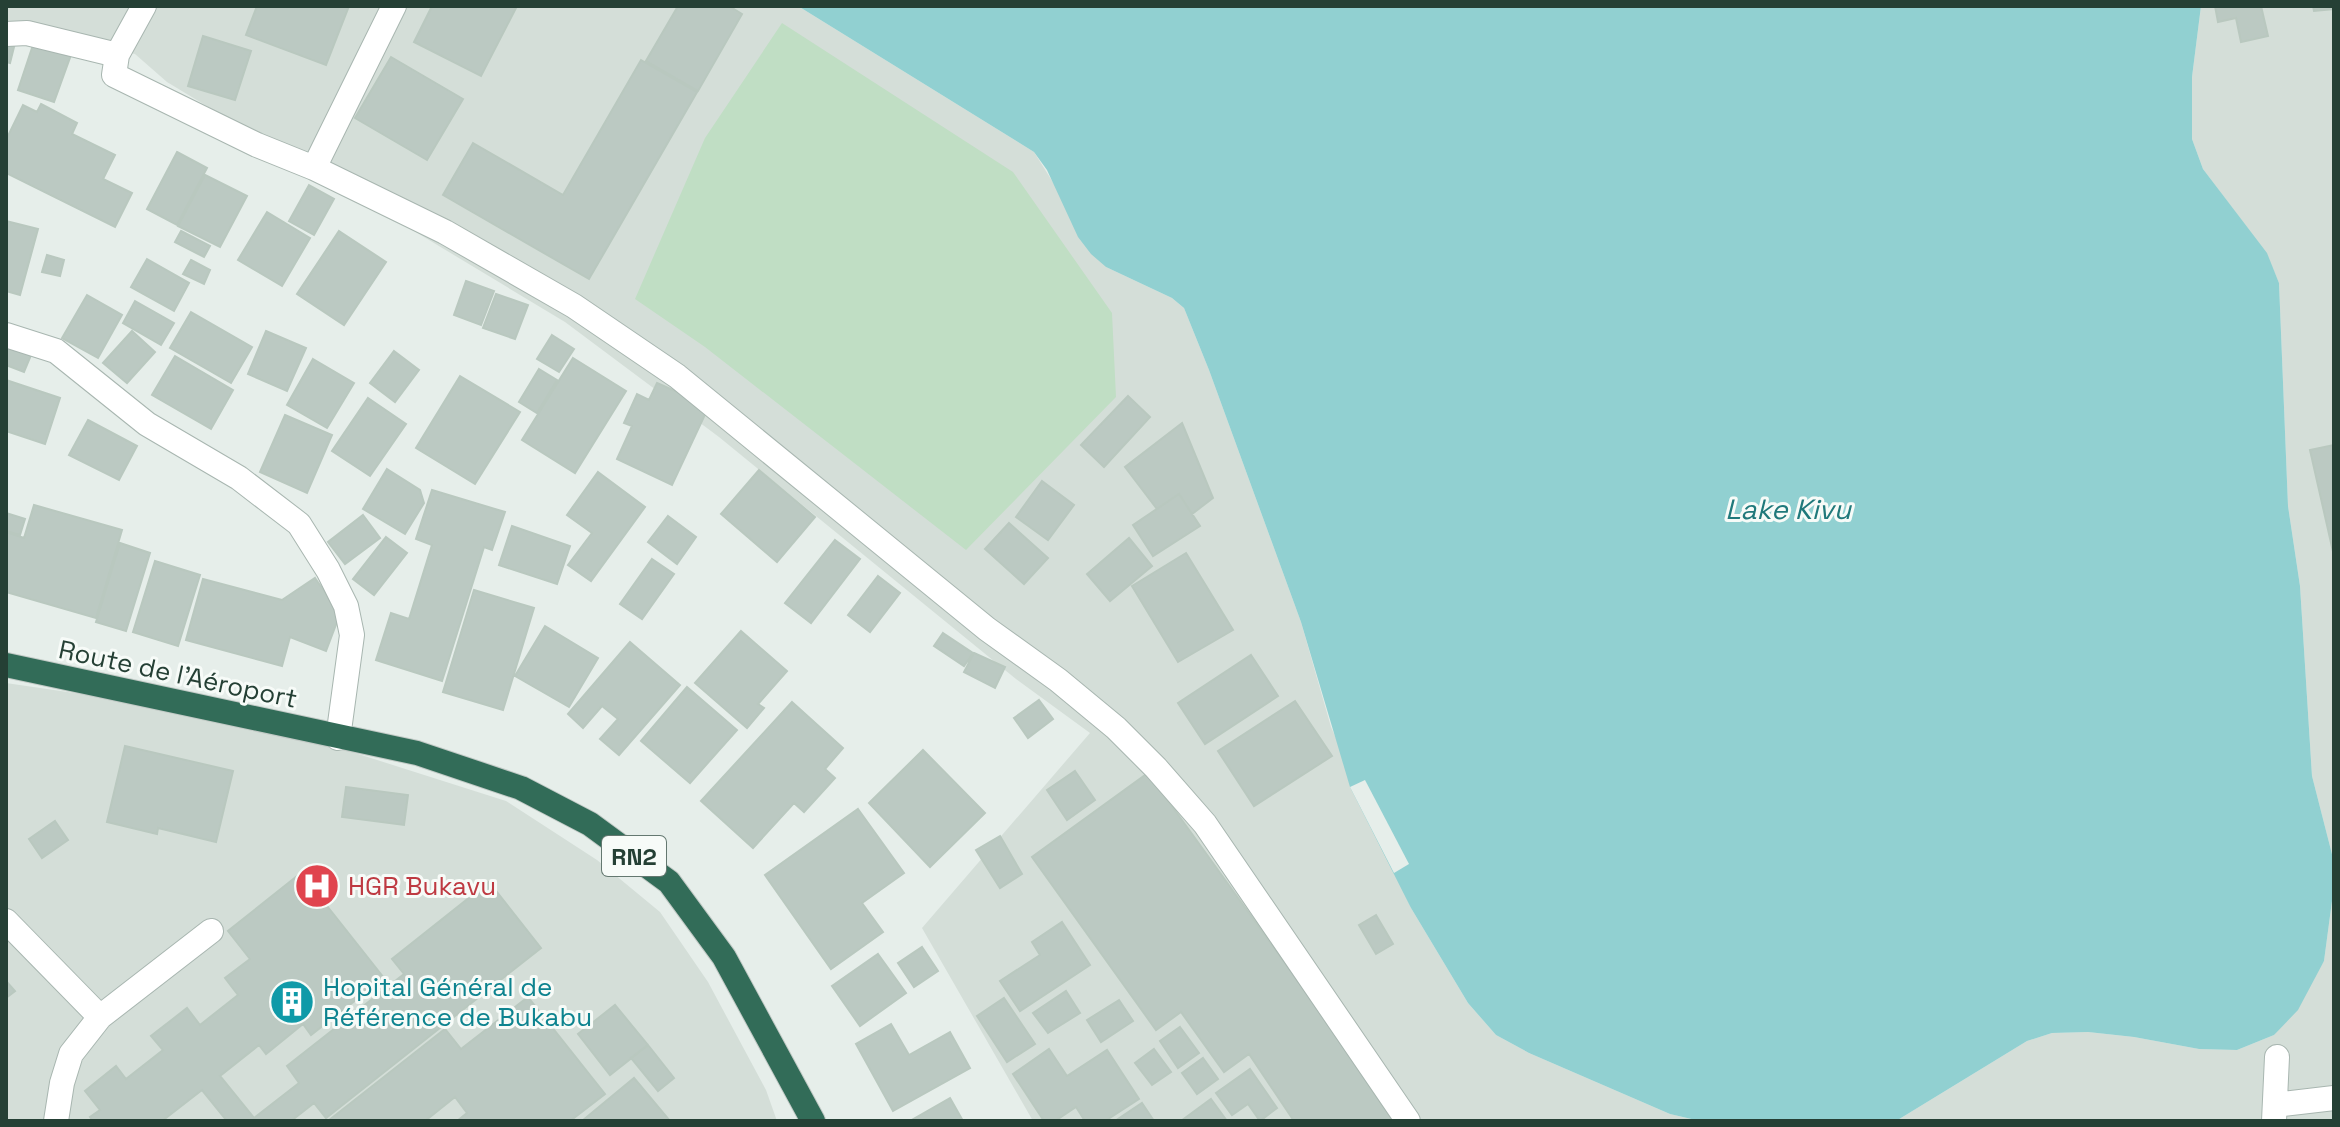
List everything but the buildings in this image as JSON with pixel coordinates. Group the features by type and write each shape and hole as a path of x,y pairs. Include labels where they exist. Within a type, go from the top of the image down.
{"highway":[{"name":"Route de l'Aéroport","path":"6,665 338,738"},
{"name":"RN2","path":"338,738 417,753 521,788 590,824 669,882 724,957 813,1121"}],"street":[{"path":"144,6 117,55 114,75 445,232 549,291 677,376 987,629 1058,680 1116,728 1205,824 1408,1121"},
{"path":"314,168 394,6"},
{"path":"6,34 27,33 117,55"},
{"path":"6,335 56,351 147,424 239,478 299,524 346,606 352,635 338,738"},
{"path":"6,921 100,1017"},
{"path":"56,1121 62,1083 71,1054 100,1017 211,931"},
{"path":"2277,1057 2274,1113 2334,1098"}],"shaded area":[{"path":"6,6 798,6 1034,152 1106,267 1172,298 1184,308 1301,622 1331,727 1411,908 1468,1003 1496,1035 1529,1053 1670,1114 1700,1121 1033,1121 922,928 1090,733 1016,679 719,437 565,322 167,82 135,54 6,29"},
{"path":"2201,6 2334,6 2334,862 2312,776 2300,586 2288,506 2279,283 2266,253 2203,169 2192,139 2192,77"},
{"name":"HGR Bukavu","path":"6,683 245,718 506,801 597,860 660,912 708,982 766,1090 777,1121 6,1121"},
{"path":"2334,886 2334,1121 1896,1121 2027,1041 2052,1033 2088,1032 2199,1049 2237,1050 2274,1035 2324,961"}],"green space":[{"path":"782,23 1013,172 1112,313 1116,397 966,550 705,347 635,299 705,138"}],"water":[{"name":"Lake Kivu","path":"798,6 2201,6 2192,77 2192,139 2203,169 2267,253 2279,283 2288,506 2300,586 2312,776 2334,862 2334,886 2324,961 2298,1010 2274,1035 2237,1050 2199,1049 2088,1032 2052,1033 2027,1041 1896,1121 1700,1121 1670,1114 1529,1053 1496,1035 1468,1003 1411,908 1350,787 1301,622 1184,308 1172,298 1106,267 1091,254 1078,237 1047,170 1034,152"}],"pier":[{"path":"1365,780 1409,864 1394,873 1350,787"}],"place":[{"name":"HGR Bukavu","path":"317,886"},
{"name":"Hopital Général de Référence de Bukabu","path":"292,1002"}]}
